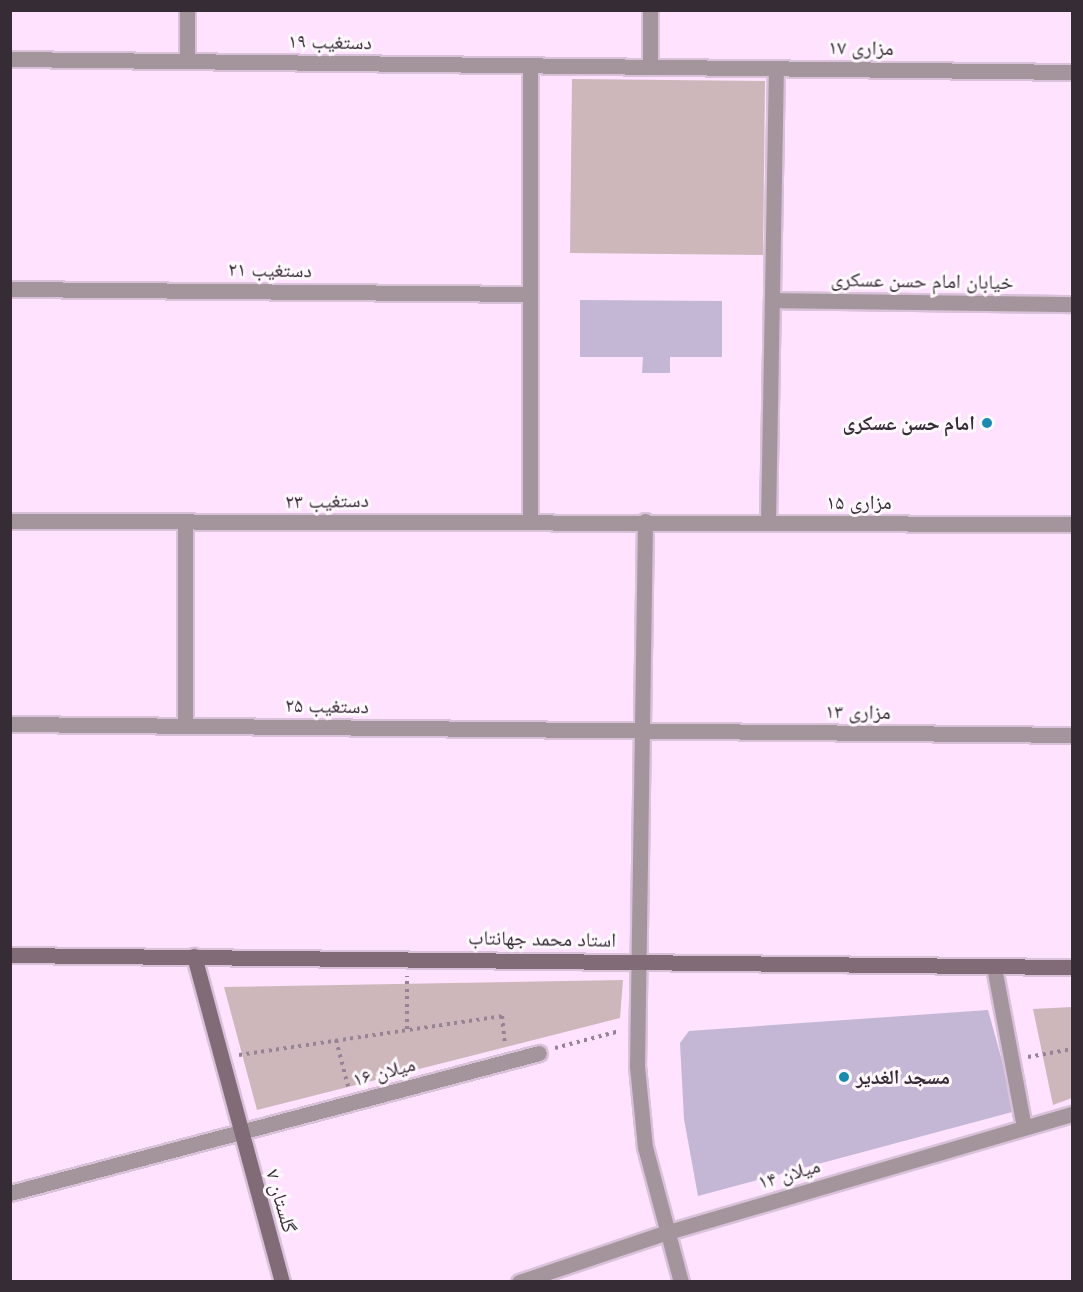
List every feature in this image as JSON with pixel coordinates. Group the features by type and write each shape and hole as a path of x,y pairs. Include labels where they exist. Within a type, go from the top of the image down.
{"street":[{"path":"187,10 187,61"},
{"path":"650,10 650,67"},
{"name":"دستغیب ۱۹","path":"10,59 650,67"},
{"path":"530,65 530,520"},
{"name":"مزاری ۱۷","path":"650,67 1072,72"},
{"path":"768,522 776,68"},
{"name":"دستغیب ۲۱","path":"10,289 530,294"},
{"name":"خیابان امام حسن عسکری","path":"772,300 1072,304"},
{"name":"دستغیب ۲۳","path":"10,521 185,524 645,521"},
{"path":"645,521 638,1026 645,1147 681,1281"},
{"name":"مزاری ۱۵","path":"645,521 1072,524"},
{"path":"185,524 185,726"},
{"name":"دستغیب ۲۵","path":"10,724 642,730"},
{"name":"مزاری ۱۳","path":"642,730 1072,735"},
{"name":"استاد محمد جهانتاب","path":"10,955 407,957 994,968 1072,967"},
{"name":"گلستان ۷","path":"194,956 282,1281"},
{"path":"994,968 1024,1127"},
{"name":"میلان ۱۶","path":"10,1193 538,1053"},
{"name":"میلان ۱۴","path":"519,1281 668,1232 1072,1114"}],"path":[{"path":"407,957 407,1029"},
{"path":"220,1058 502,1017 508,1061"},
{"path":"538,1053 638,1026"},
{"path":"336,1040 352,1102"},
{"path":"1013,1059 1072,1049"}],"shaded area":[{"path":"572,79 765,81 763,255 570,253"},
{"path":"623,980 620,1018 257,1110 224,987"},
{"path":"1072,1007 1072,1098 1053,1105 1033,1009"}],"building":[{"path":"580,300 722,301 722,357 670,357 670,373 642,373 643,357 580,357"},
{"name":"مسجد الغدیر","path":"988,1010 1016,1111 698,1196 684,1119 680,1043 689,1031"}],"place":[{"name":"امام حسن عسکری","path":"987,423"},
{"name":"مسجد الغدیر","path":"844,1077"}]}
